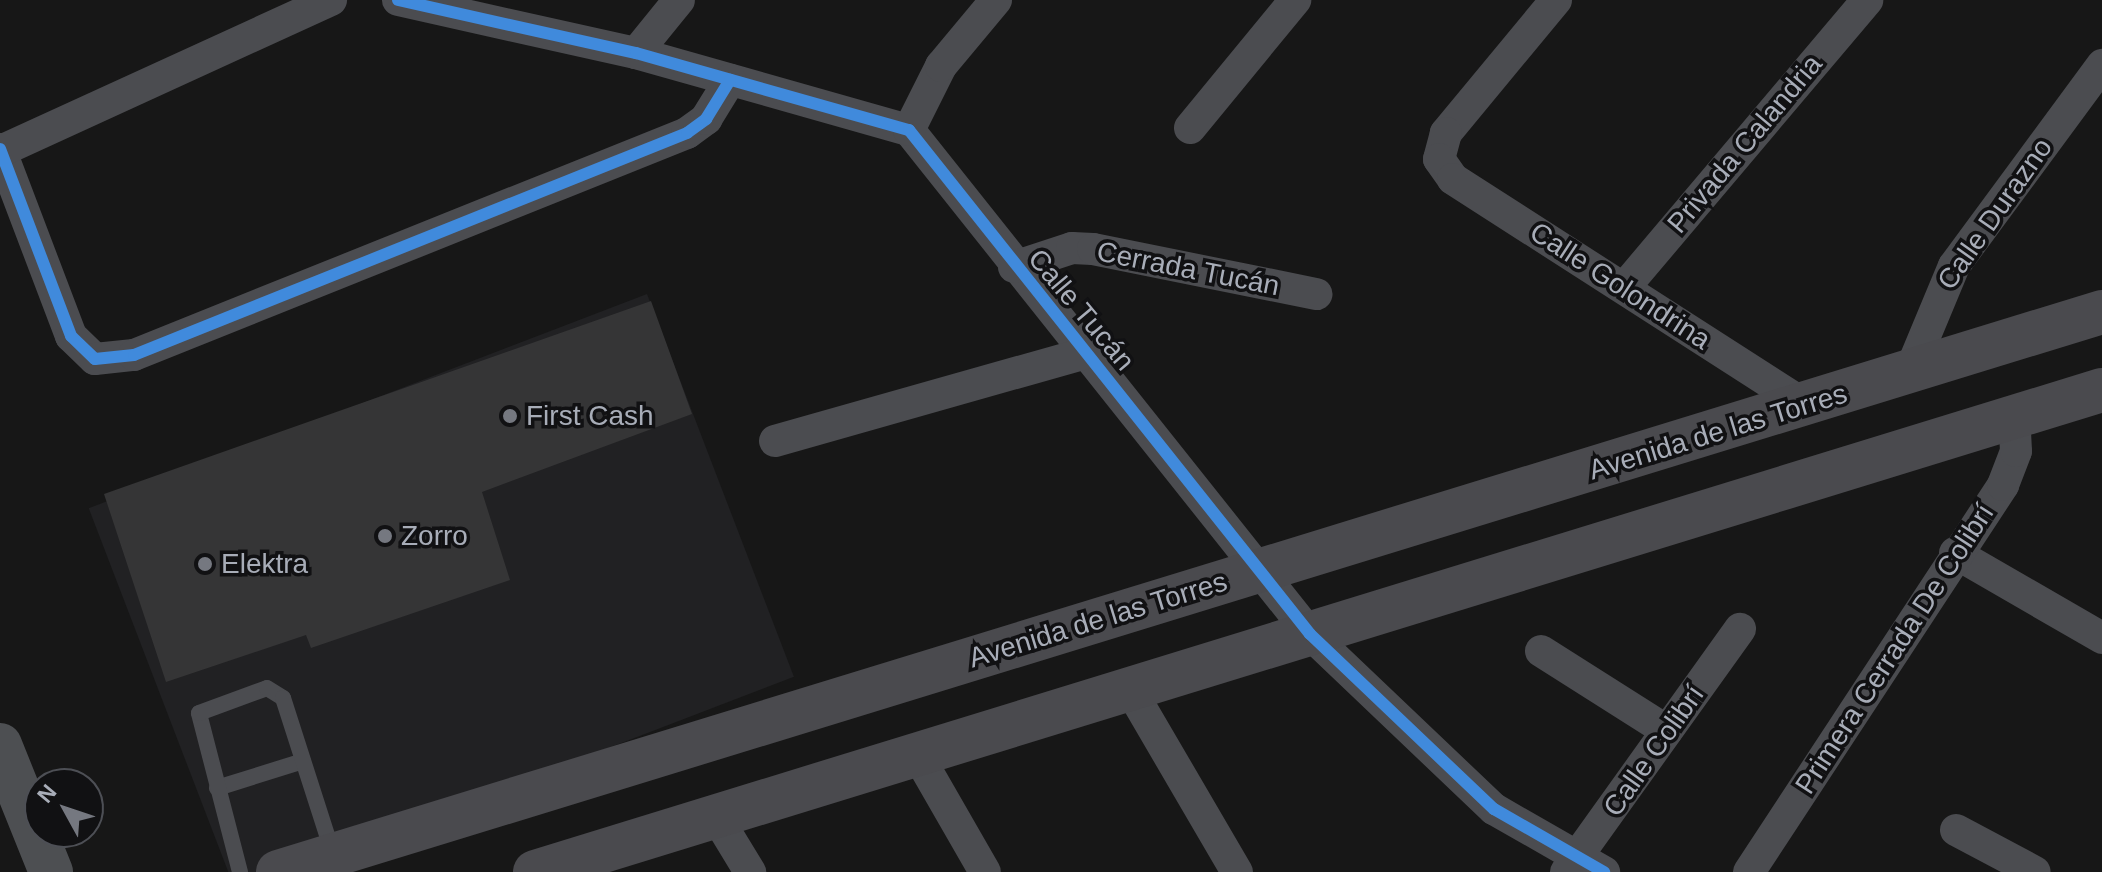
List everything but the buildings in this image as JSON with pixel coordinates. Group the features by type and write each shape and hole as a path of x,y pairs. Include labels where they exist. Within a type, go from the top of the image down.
{"main road":[{"name":"Avenida de las Torres","path":"278,872 1807,406 2102,312"},
{"path":"535,872 916,752 2102,390"},
{"path":"0,745 51,872"}],"street":[{"path":"331,0 0,150 71,336 95,359 134,355 687,133 706,119 730,80"},
{"path":"636,53 679,0"},
{"path":"405,1 636,53 909,130 941,66 996,0"},
{"path":"1190,128 1295,0"},
{"name":"Calle Golondrina","path":"1556,0 1446,133 1439,159 1453,179 1807,406"},
{"name":"Privada Calandria","path":"1624,288 1867,0"},
{"name":"Calle Durazno","path":"1909,374 1954,266 2102,65"},
{"name":"Calle Tucán","path":"909,130 1014,267 1265,569 1310,634 1465,785 1582,868"},
{"name":"Cerrada Tucán","path":"1014,267 1072,248 1093,249 1317,294"},
{"path":"775,441 1086,353"},
{"name":"Primera Cerrada De Colibrí","path":"1749,872 1955,553 2003,485 2016,451 2014,417"},
{"path":"1955,553 2102,638"},
{"name":"Calle Colibrí","path":"1582,868 1667,731 1740,629"},
{"path":"1541,651 1667,731"},
{"path":"1130,689 1237,872"},
{"path":"916,752 985,872"},
{"path":"716,816 750,872"},
{"path":"1956,830 2035,872"}],"lane":[{"path":"240,872 198,723 205,707 277,690 334,855"},
{"path":"217,788 303,761"}],"shaded area":[{"path":"647,294 794,677 285,872 228,872 89,508"}],"cycle path":[{"path":"398,0 636,53 909,130 1310,634 1494,809 1604,872"},
{"path":"0,149 71,336 95,359 134,355 687,133 706,119 730,80"}],"place":[{"name":"First Cash","path":"510,416"},
{"name":"Zorro","path":"385,536"},
{"name":"Elektra","path":"205,564"}]}
